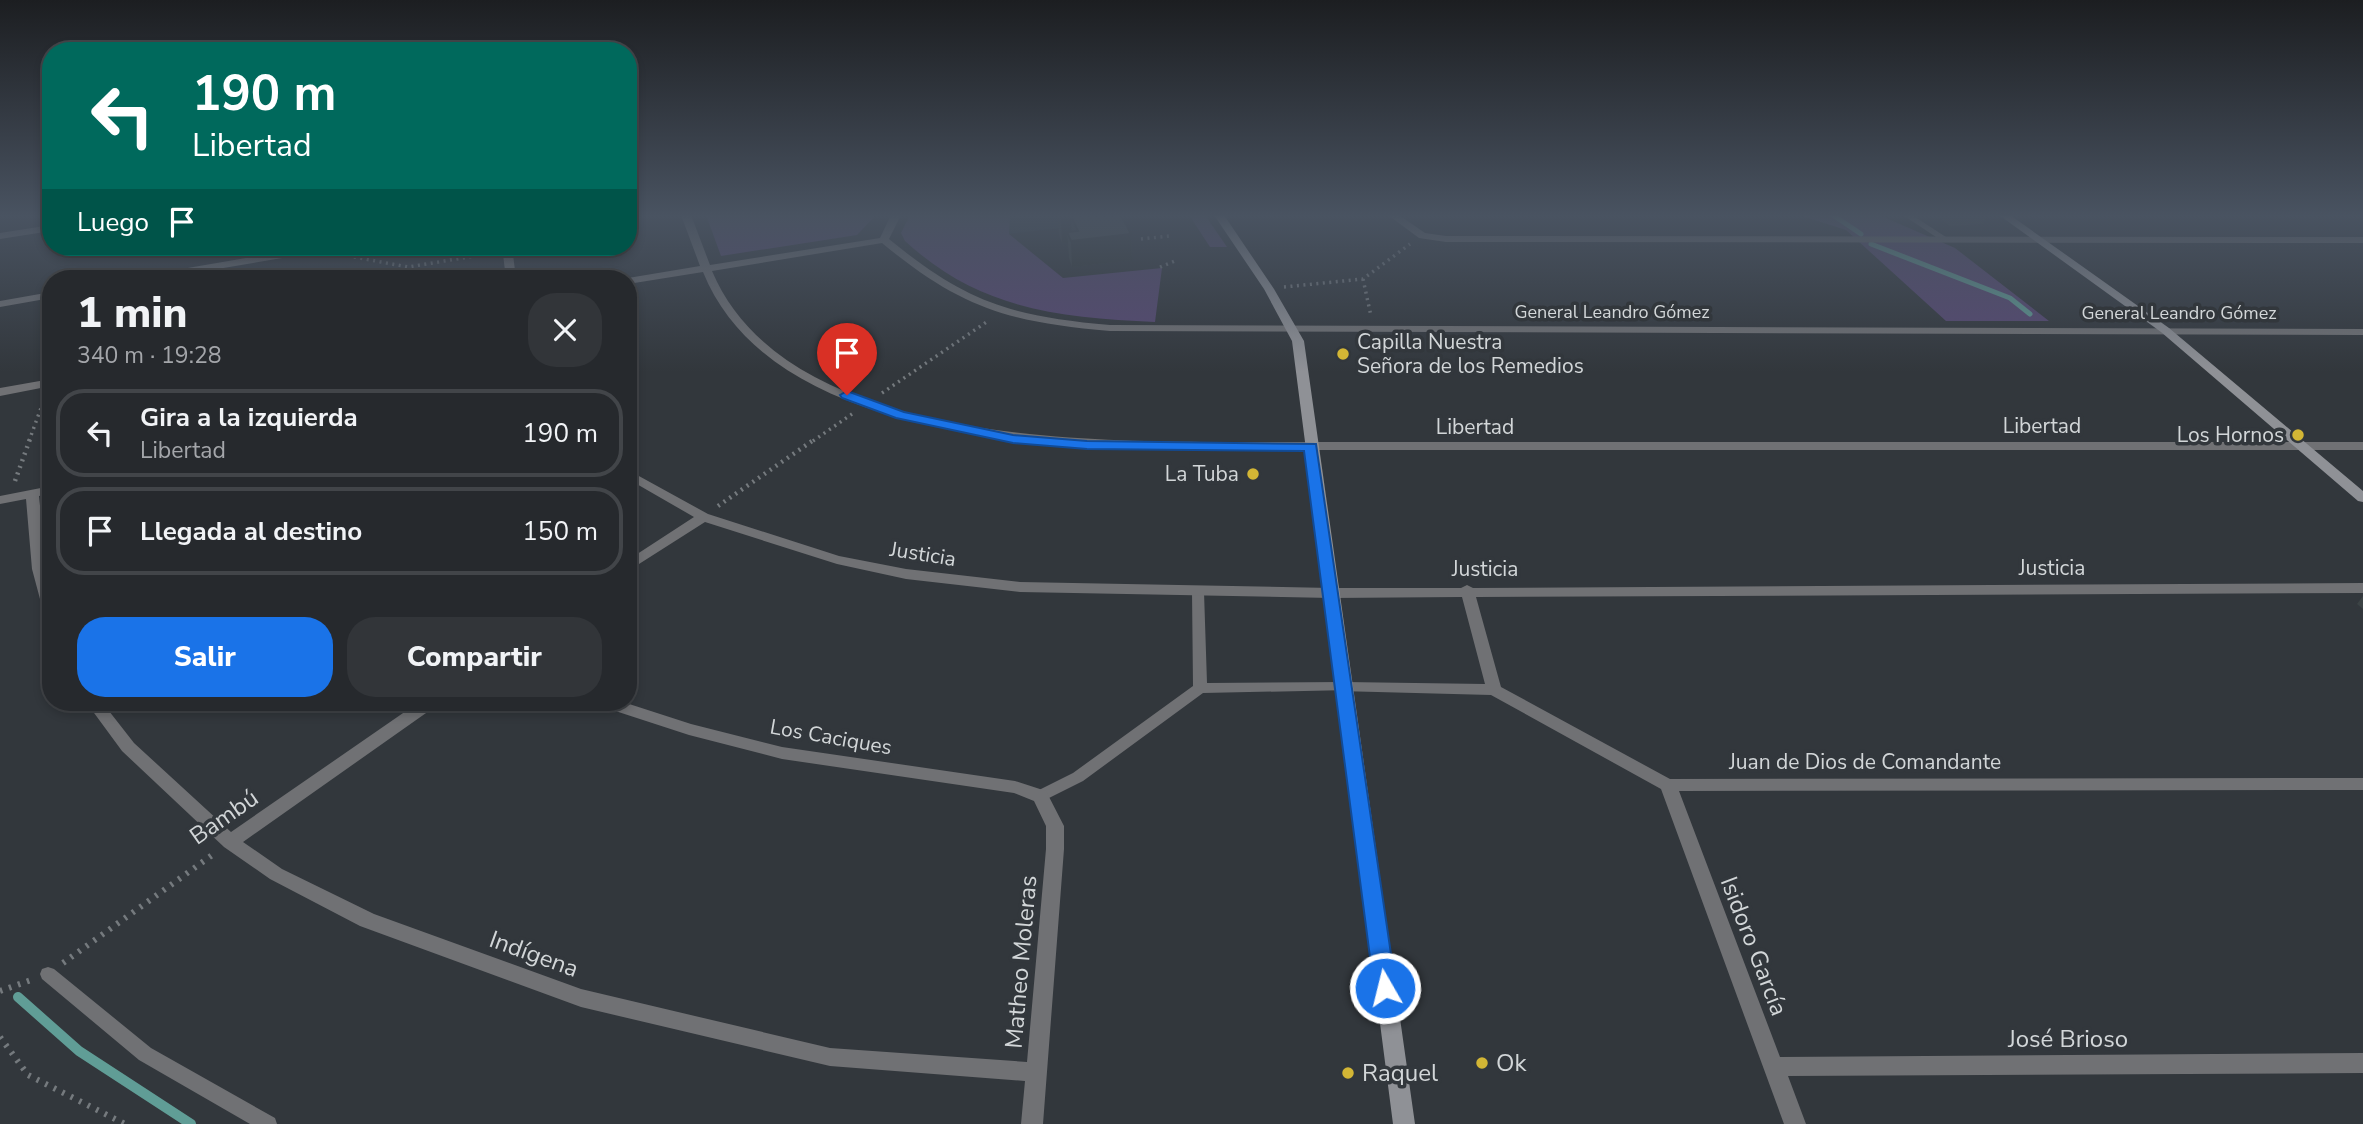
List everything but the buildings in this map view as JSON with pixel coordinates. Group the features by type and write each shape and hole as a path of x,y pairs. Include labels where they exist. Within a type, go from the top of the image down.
{"street":[{"path":"637,280 717,267"},
{"name":"General Leandro Gómez","path":"917,267 966,298 1000,313 1053,323 1110,328 2363,332"},
{"path":"1254,267 1298,341 1404,1124"},
{"path":"2078,267 2165,330 2363,498"},
{"name":"Libertad","path":"708,269 728,312 767,350 827,387 901,415 979,433 1050,443 1311,447 2363,446"},
{"path":"0,304 42,297"},
{"path":"0,391 42,383"},
{"name":"Justicia","path":"637,479 703,517 837,560 906,574 1020,587 1331,593 1467,590 2363,588"},
{"path":"4,499 42,492"},
{"path":"32,494 42,580"},
{"path":"637,561 703,517"},
{"path":"1345,687 1494,690 1467,590"},
{"name":"Juan de Dios de Comandante","path":"1494,690 1668,785 2363,783"},
{"name":"Indígena","path":"101,711 128,747 230,842 276,874 367,920 581,998 830,1057 1036,1072"},
{"name":"Bambú","path":"230,842 417,711"},
{"name":"Los Caciques","path":"634,711 689,729 782,753 1015,788 1044,801"},
{"name":"Isidoro García","path":"1668,785 1795,1124"},
{"name":"Matheo Moleras","path":"1032,1124 1055,849 1055,826 1044,801"},
{"name":"José Brioso","path":"1774,1067 2363,1063"}],"lane":[{"path":"1198,592 1200,688"},
{"path":"1044,801 1200,688 1345,687"},
{"path":"48,974 145,1054 268,1124"}],"path":[{"path":"1269,289 1363,279 1379,267"},
{"path":"1363,279 1374,329"},
{"path":"4,499 42,402"},
{"name":"Bambú","path":"0,991 48,974 230,842"},
{"path":"0,1037 28,1075 125,1124"}],"shaded area":[{"path":"939,267 1050,267 1063,278 1162,268 1155,322 1086,317 1022,306 991,296"},
{"path":"1887,267 1980,267 2049,321 1946,321"}],"waterway":[{"path":"1931,267 2010,298 2030,314"},
{"path":"18,997 79,1051 191,1124"}],"place":[{"name":"Capilla Nuestra Señora de los Remedios","path":"1343,354"},
{"name":"Los Hornos","path":"2298,435"},
{"name":"La Tuba","path":"1253,474"},
{"name":"Ok","path":"1482,1063"},
{"name":"Raquel","path":"1348,1073"}],"route":[{"path":"847,395 901,415 1013,439 1087,445 1311,447 1385,988"}]}
